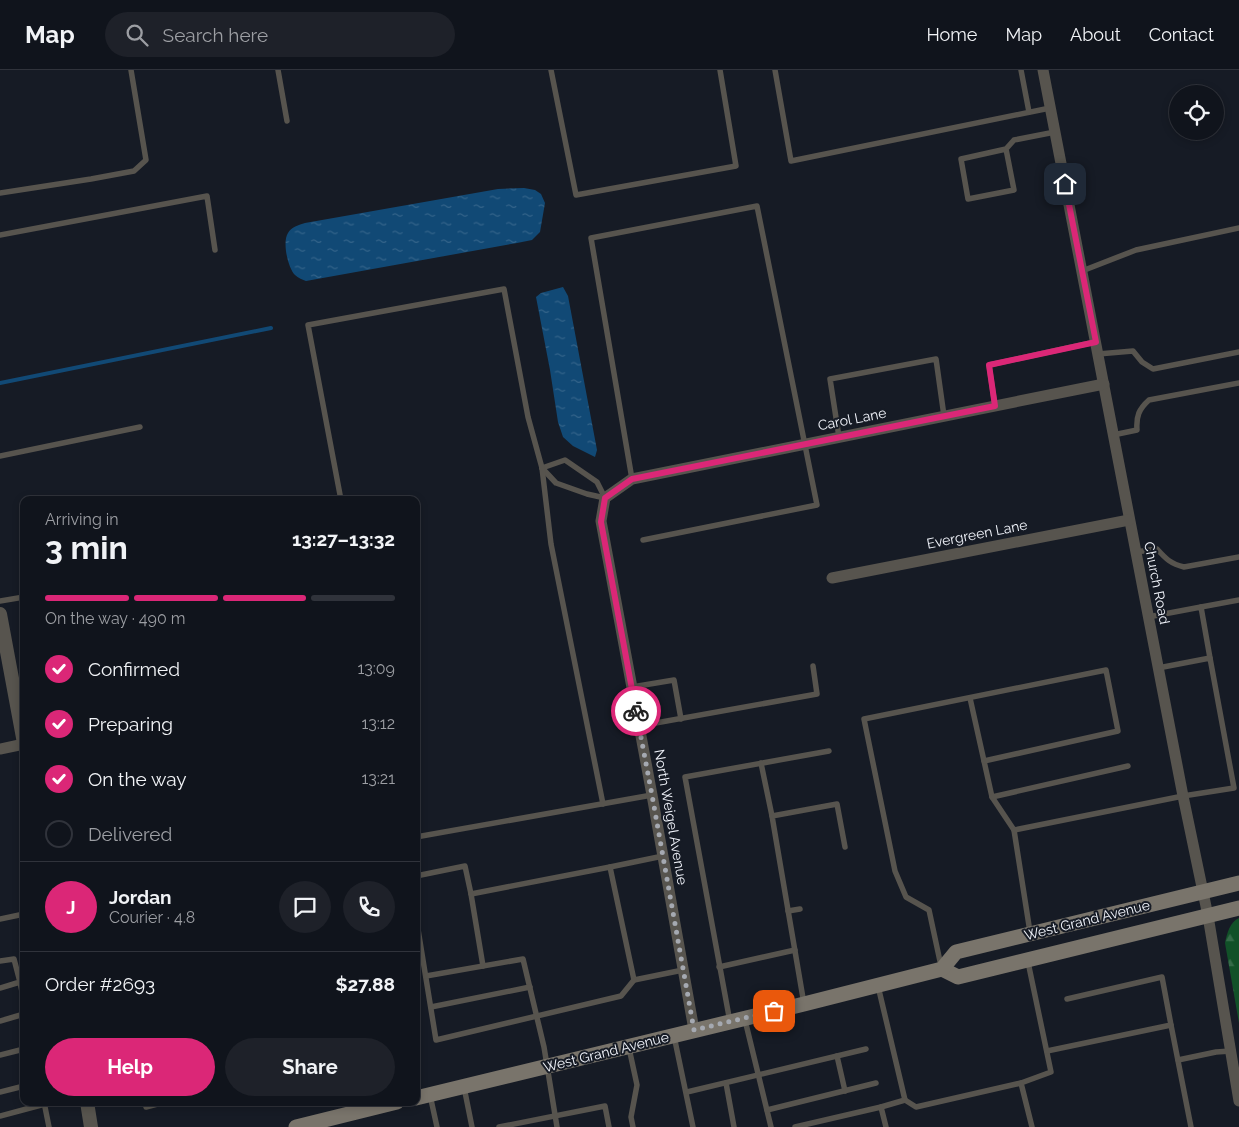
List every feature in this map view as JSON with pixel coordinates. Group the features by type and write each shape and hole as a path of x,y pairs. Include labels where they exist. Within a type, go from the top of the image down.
{"main road":[{"name":"West Grand Avenue","path":"423,1096 878,986 942,969 956,952 1239,883"},
{"name":"West Grand Avenue","path":"942,969 958,977 1239,908"},
{"path":"306,1126 370,1106"}],"street":[{"name":"Church Road","path":"1043,70 1129,520 1208,916 1239,1101"},
{"name":"Carol Lane","path":"608,496 632,479 1104,384"},
{"name":"North Weigel Avenue","path":"608,496 601,522 694,1030"},
{"name":"Evergreen Lane","path":"832,578 1129,520"},
{"path":"0,614 4,656 20,714"},
{"path":"0,749 20,745"},
{"path":"88,1106 91,1127"}],"lane":[{"path":"0,192 134,171 146,160 131,70"},
{"path":"278,70 286,121"},
{"path":"551,70 576,195 736,166 720,70"},
{"path":"775,70 791,161 1050,108"},
{"path":"1021,70 1029,112"},
{"path":"1006,149 1014,190 968,199 960,159 1006,149 1014,140 1055,132"},
{"path":"0,235 207,196 215,250"},
{"path":"632,479 591,238 757,206 817,505 643,540"},
{"path":"1082,271 1136,250 1239,228"},
{"path":"340,496 308,325 504,289 528,417 542,468 551,544 603,804"},
{"path":"995,406 989,365 1096,342"},
{"path":"1098,354 1133,351 1142,362 1153,369 1239,352"},
{"path":"838,437 830,379 936,359 944,416"},
{"path":"1113,435 1137,430 1136,418 1142,406 1149,400 1239,383"},
{"path":"0,456 140,427"},
{"path":"542,468 564,460 597,482 608,496"},
{"path":"542,468 556,483 586,494 608,496"},
{"path":"1136,552 1157,549 1167,560 1184,567 1239,557"},
{"path":"0,601 20,598"},
{"path":"1148,617 1239,600"},
{"path":"1014,830 1183,796 1234,788 1200,606"},
{"path":"1158,668 1210,658"},
{"path":"639,726 817,694 813,666"},
{"path":"942,969 929,910 906,897 895,871 864,719 1106,670 1118,731 984,761"},
{"path":"632,687 674,680 681,719"},
{"path":"970,698 992,797 1014,830 1030,934"},
{"path":"730,1022 685,776 829,751"},
{"path":"761,763 772,816 804,1004"},
{"path":"992,797 1128,766"},
{"path":"420,836 652,795"},
{"path":"772,816 837,804 845,847"},
{"path":"471,894 663,856"},
{"path":"420,875 465,866 483,966"},
{"path":"610,866 634,980"},
{"path":"788,911 800,909"},
{"path":"0,919 20,915"},
{"path":"420,941 436,1040 621,996 634,980 683,970"},
{"path":"719,967 795,950"},
{"path":"426,976 523,958 544,1047 557,1127"},
{"path":"0,961 14,959 20,976"},
{"path":"878,986 905,1100 916,1107 1020,1083 1051,1072 1027,960"},
{"path":"1067,999 1162,977 1191,1127"},
{"path":"0,988 20,983"},
{"path":"431,1008 530,988"},
{"path":"0,1021 20,1015"},
{"path":"745,1018 771,1127"},
{"path":"1047,1051 1171,1025"},
{"path":"674,1035 693,1127"},
{"path":"628,1046 637,1086 631,1117 633,1127"},
{"path":"687,1092 866,1049"},
{"path":"0,1055 20,1050"},
{"path":"1178,1060 1216,1052 1231,1051"},
{"path":"837,1056 845,1091"},
{"path":"726,1083 734,1127"},
{"path":"767,1110 876,1083"},
{"path":"1020,1083 1032,1127"},
{"path":"464,1086 472,1127"},
{"path":"0,1092 20,1087"},
{"path":"423,1096 437,1127"},
{"path":"795,1127 905,1100"},
{"path":"0,1116 35,1106"},
{"path":"46,1106 49,1127"},
{"path":"498,1127 605,1106 609,1127"},
{"path":"881,1107 886,1127"}],"green space":[{"path":"1239,918 1239,1023 1225,943 1231,925"}],"water":[{"path":"524,188 535,190 541,194 545,203 540,232 532,240 306,281 292,272 288,261 286,237 289,231 298,225 498,189"},
{"path":"563,287 568,296 597,450 595,457 573,446 563,437 558,422 536,297 541,293"}],"waterway":[{"path":"0,383 271,328"}],"way so far":[{"path":"636,711 694,1030 774,1011"}],"route":[{"path":"636,711 601,522 605,498 632,479 995,406 989,365 1096,342 1065,184"}]}
